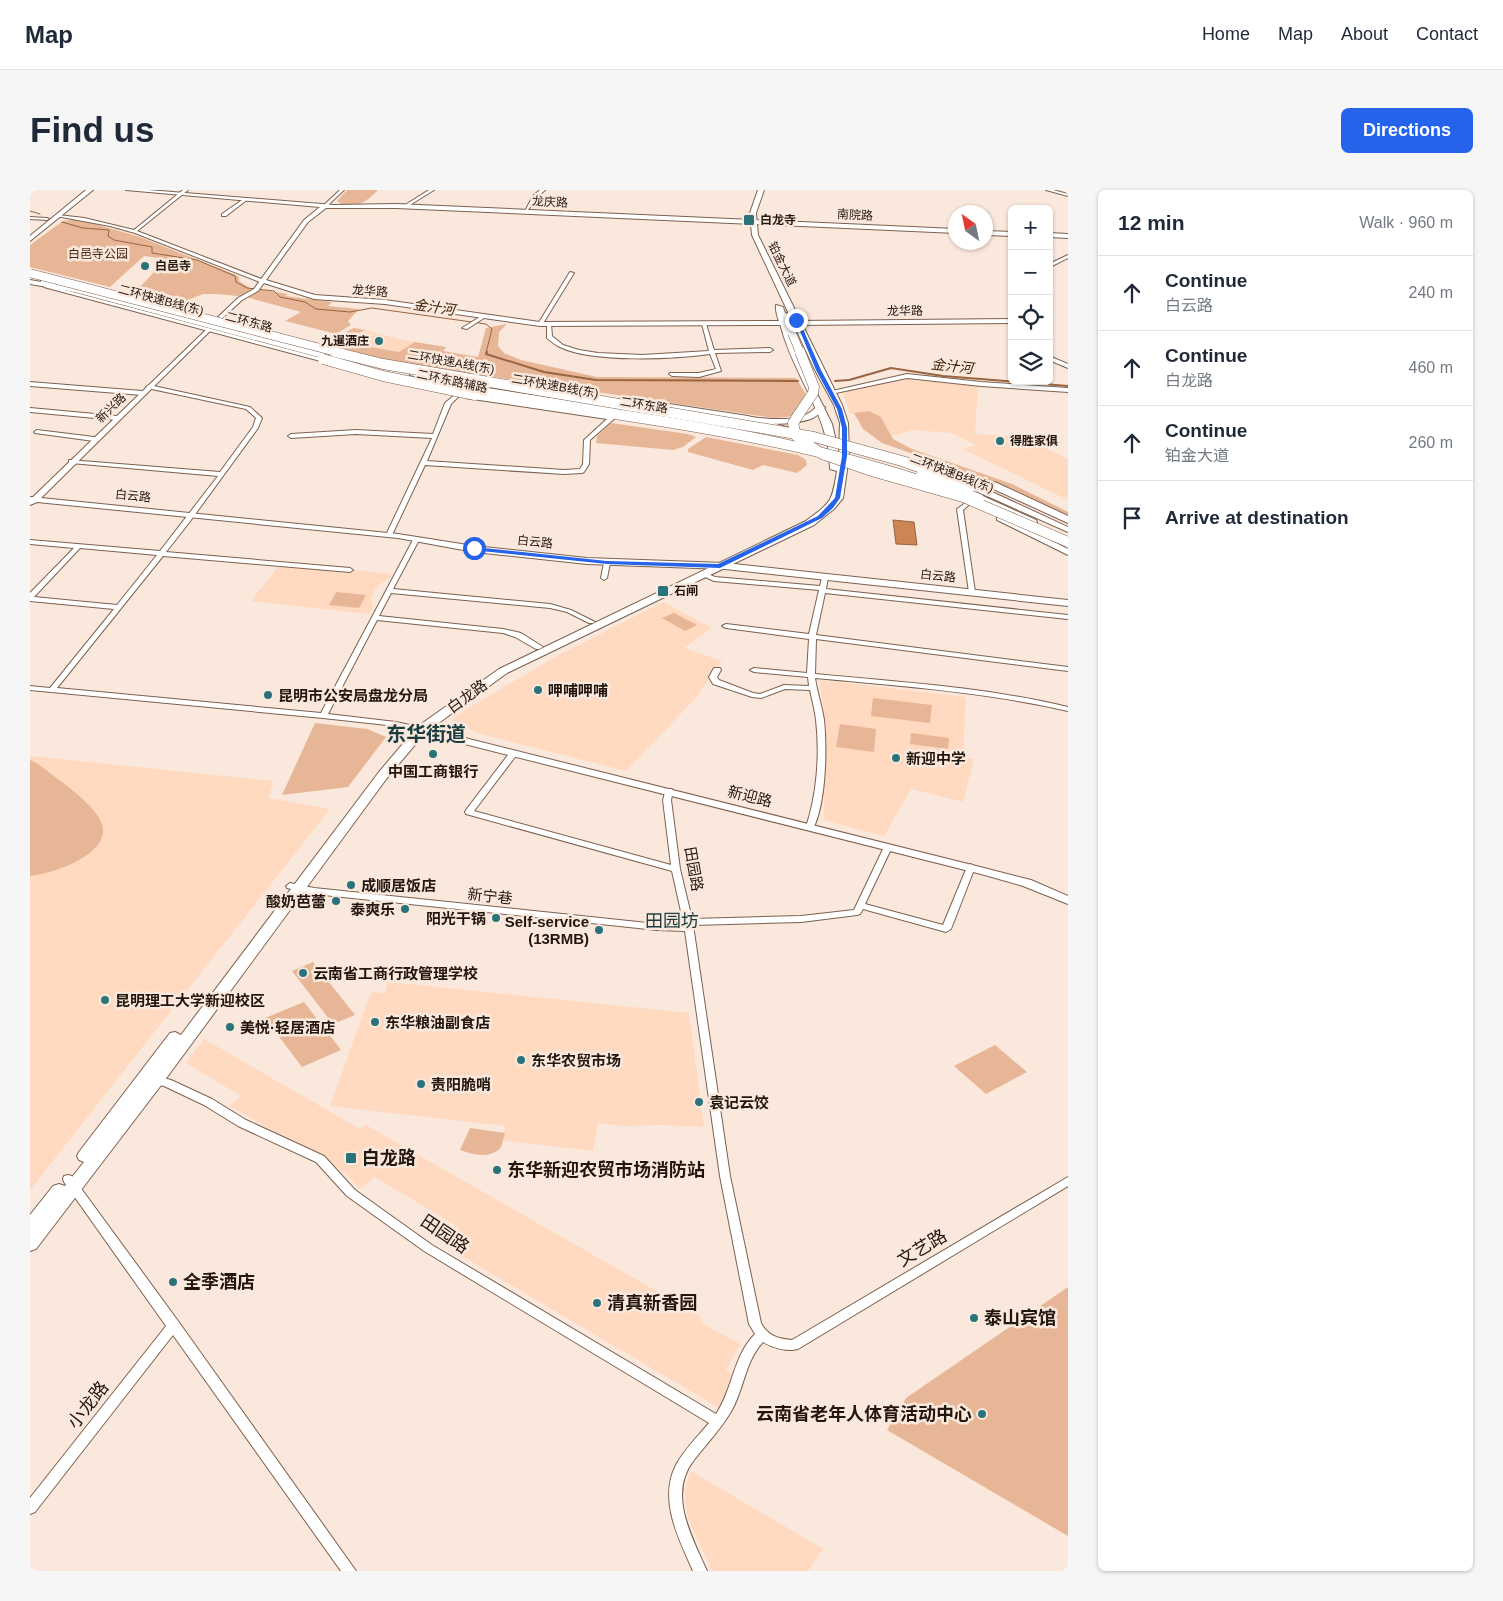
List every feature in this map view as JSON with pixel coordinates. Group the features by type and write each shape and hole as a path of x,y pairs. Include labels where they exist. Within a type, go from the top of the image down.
{"main road":[{"path":"30,233 84,190"},
{"path":"30,238 90,190"},
{"path":"744,228 752,190"},
{"name":"铂金大道","path":"761,190 753,213 755,235 782,313 783,323 794,356 819,404"},
{"name":"铂金大道","path":"744,228 755,256 767,268 798,323 833,395"},
{"name":"二环东路","path":"30,276 331,355 481,390 766,438 866,462 972,501 1068,548"},
{"name":"二环快速B线(东)","path":"30,276 297,351 407,375 753,432 818,445 940,482 995,505 1068,541"},
{"name":"二环快速A线(东)","path":"30,276 327,351 435,374 764,427 834,442 953,478 1068,527"},
{"name":"二环东路","path":"92,292 404,378 549,407 769,435 862,457 964,492 1068,541"},
{"path":"782,313 814,387 813,392 793,423 796,436 809,448 867,470 963,497 1068,541"},
{"path":"297,351 383,376 475,395 576,410"},
{"path":"327,351 467,376 751,420 834,442"},
{"path":"422,375 476,383"},
{"path":"819,404 828,403 833,395"},
{"name":"白龙路","path":"30,1244 71,1183 294,887 418,729 478,679 591,622 810,523 831,507 838,498 840,459 845,445 844,423 833,395"},
{"name":"白龙路","path":"819,404 840,459"},
{"path":"549,407 615,414"},
{"path":"896,459 959,474 1001,488 1068,527"},
{"name":"白龙路","path":"418,729 503,671 710,569"},
{"name":"白龙路","path":"30,1228 71,1183 156,1080 294,887"}],"street":[{"name":"龙庆路","path":"129,190 184,192 325,206 525,212 744,228 753,222"},
{"path":"218,320 240,299 256,289 306,221 342,190"},
{"path":"404,207 432,190"},
{"path":"525,212 534,197 543,190"},
{"path":"1048,190 1068,195"},
{"path":"134,232 184,192"},
{"path":"224,214 246,199"},
{"name":"龙华路","path":"58,216 78,218 134,232 262,281 314,297 385,302 479,320 540,324 783,323"},
{"path":"30,218 47,219"},
{"name":"南院路","path":"753,222 948,231"},
{"path":"993,233 1008,234"},
{"path":"1053,235 1068,236"},
{"path":"1053,264 1068,256"},
{"path":"540,324 572,273"},
{"name":"二环东路辅路","path":"30,276 66,280 360,356 476,383 768,428 834,442 896,459 970,484 1068,527"},
{"name":"二环东路辅路","path":"30,276 46,286 457,395 549,407"},
{"path":"66,280 92,292"},
{"path":"46,286 92,292"},
{"path":"465,328 479,320"},
{"name":"龙华路","path":"798,323 1008,321"},
{"path":"550,324 548,332 553,341 568,350 606,356 770,350"},
{"path":"672,374 699,375 719,370 704,324"},
{"name":"新兴路","path":"32,500 208,330"},
{"path":"1053,360 1068,366"},
{"path":"833,395 907,376 981,384 1068,390"},
{"path":"30,384 142,394"},
{"path":"52,690 191,514 256,427 259,418 255,412 237,404 150,386"},
{"path":"389,535 423,463 448,403 457,395"},
{"path":"680,415 774,421 797,419 815,414 819,404"},
{"path":"30,410 117,418"},
{"path":"423,463 564,472 582,471 586,464 587,440 615,414 840,459 914,481 968,502 1068,552"},
{"path":"37,432 94,439"},
{"path":"291,436 356,432 435,436"},
{"path":"71,461 221,474"},
{"name":"白云路","path":"32,500 191,514 389,535 474,548 607,563 825,576 1068,603"},
{"path":"968,502 960,509 972,592"},
{"path":"323,716 416,540"},
{"path":"30,542 350,570"},
{"path":"30,598 78,547"},
{"path":"604,578 607,563"},
{"path":"710,569 714,579 1068,616"},
{"path":"810,827 816,812 820,721 810,674 813,637 825,576"},
{"path":"388,590 550,606 569,611 591,622"},
{"path":"30,598 119,607"},
{"path":"374,618 503,631 518,635 539,647"},
{"path":"726,626 1068,669"},
{"path":"717,670 713,678 716,682 752,695 762,696 784,687 812,688"},
{"path":"754,670 810,674 1030,700 1068,709"},
{"path":"30,688 323,716 418,729"},
{"name":"新迎路","path":"418,729 971,867 1027,884 1068,900"},
{"path":"514,753 469,812 676,869"},
{"name":"田园路","path":"669,791 667,800 676,869 688,925 725,1176 756,1324 762,1335"},
{"path":"888,847 861,906 946,929 971,867"},
{"name":"新宁巷","path":"294,887 657,928 801,919 857,912 861,906"},
{"name":"田园路","path":"156,1080 167,1083 208,1102 242,1123 320,1159 351,1193 428,1248 717,1421"},
{"name":"文艺路","path":"762,1335 767,1340 781,1345 794,1345 1068,1181"},
{"path":"71,1183 349,1571"},
{"name":"小龙路","path":"30,1508 174,1325"},
{"path":"700,1571 676,1509 676,1488 680,1470 730,1402 738,1374 754,1341 762,1335"}],"shaded area":[{"name":"九暹酒庄","path":"365,330 415,342 399,352 353,344 345,339"},
{"name":"得胜家俱","path":"892,378 978,386 975,434 1023,437 1068,459 1068,500 963,449 976,445 952,433 913,430 892,436 881,417 869,411 850,414 843,393"},
{"path":"893,520 914,522 917,545 896,544"},
{"path":"289,563 391,574 391,577 381,583 374,591 371,598 373,607 369,614 251,601 278,567"},
{"path":"663,602 712,628 684,648 722,661 693,701 626,771 477,733 451,720 555,657"},
{"name":"新迎中学","path":"819,680 966,697 963,757 974,759 963,802 911,789 884,836 824,820 823,704"},
{"name":"昆明理工大学新迎校区","path":"30,756 273,781 269,798 330,809 30,1190"},
{"name":"东华农贸市场","path":"388,982 689,1013 704,1127 623,1126 598,1123 593,1151 502,1140 505,1126 330,1106 371,992 385,993"},
{"path":"204,1039 360,1129 366,1125 700,1316 701,1323 740,1344 726,1370 733,1375 719,1408 455,1252 459,1248 448,1242 460,1228 375,1177 360,1189 345,1173 230,1106 241,1096 186,1063"},
{"path":"691,1471 823,1549 808,1571 712,1571 688,1519 685,1501 686,1485"}],"green space":[{"path":"347,190 378,190 359,204 349,206 337,201"},
{"name":"白邑寺公园","path":"78,219 140,237 236,275 239,277 239,281 250,288 288,294 285,296 332,302 328,306 359,309 348,321 351,325 336,334 285,321 301,312 246,297 203,294 188,300 140,287 166,259 144,256 110,287 30,267 30,245 63,221"},
{"path":"507,324 499,332 498,346 504,353 521,360 597,377 796,378 808,398 796,416 774,418 406,364 319,345 354,328 365,330 345,339 353,344 399,352 415,342 446,347 443,351 478,357 486,328"},
{"path":"869,411 881,417 893,439 912,449 1012,484 1068,512 1068,516 1002,485 882,443 863,429 854,413"},
{"path":"611,423 688,434 696,437 683,447 673,450 596,443 597,436"},
{"path":"706,437 798,455 806,460 807,465 797,473 763,465 753,470 688,452 688,449"},
{"path":"336,592 366,595 359,608 329,605"},
{"path":"674,613 697,625 685,631 662,618"},
{"path":"873,698 932,705 930,723 871,716"},
{"path":"315,723 367,729 386,737 348,787 282,795"},
{"path":"840,724 876,729 874,752 836,747"},
{"path":"911,733 949,738 948,749 910,744"},
{"path":"30,760 80,796 99,818 103,830 100,841 92,851 81,859 53,871 30,876"},
{"path":"313,962 355,1015 333,1024 292,971"},
{"path":"304,1002 341,1050 302,1067 265,1018"},
{"path":"995,1045 1027,1072 986,1094 954,1066"},
{"path":"470,1128 505,1133 501,1147 488,1155 460,1150"},
{"name":"云南省老年人体育活动中心","path":"1068,1287 1068,1536 887,1430 906,1398"}],"waterway":[{"name":"金汁河","path":"30,211 40,214"},
{"name":"金汁河","path":"62,222 83,228 109,230 108,236 114,240 152,247 152,253 197,260 235,276 236,282 247,288 274,291 280,297 305,302 316,309 350,312 372,308 486,324 492,329 486,353"},
{"name":"金汁河","path":"487,352 486,354 544,372 596,380 798,381"},
{"name":"金汁河","path":"835,381 849,380 891,368 943,376 1068,386"}],"place":[{"name":"白龙寺","path":"749,220"},
{"name":"白邑寺","path":"145,266"},
{"name":"九暹酒庄","path":"379,341"},
{"name":"得胜家俱","path":"1000,441"},
{"name":"石闸","path":"663,591"},
{"name":"呷哺呷哺","path":"538,690"},
{"name":"昆明市公安局盘龙分局","path":"268,695"},
{"name":"中国工商银行","path":"433,754"},
{"name":"新迎中学","path":"896,758"},
{"name":"成顺居饭店","path":"351,885"},
{"name":"酸奶芭蕾","path":"336,901"},
{"name":"泰爽乐","path":"405,909"},
{"name":"阳光干锅","path":"496,918"},
{"name":"Self-service (13RMB)","path":"599,930"},
{"name":"云南省工商行政管理学校","path":"303,973"},
{"name":"昆明理工大学新迎校区","path":"105,1000"},
{"name":"东华粮油副食店","path":"375,1022"},
{"name":"美悦·轻居酒店","path":"230,1027"},
{"name":"东华农贸市场","path":"521,1060"},
{"name":"责阳脆哨","path":"421,1084"},
{"name":"袁记云饺","path":"699,1102"},
{"name":"白龙路","path":"351,1158"},
{"name":"东华新迎农贸市场消防站","path":"497,1170"},
{"name":"全季酒店","path":"173,1282"},
{"name":"清真新香园","path":"597,1303"},
{"name":"泰山宾馆","path":"974,1318"},
{"name":"云南省老年人体育活动中心","path":"982,1414"}],"district":[{"name":"东华街道","path":"426,734"},
{"name":"田园坊","path":"672,921"}],"route":[{"path":"474,548 607,563 720,566 820,517 838,498 844,456 845,428 840,409 806,344 796,320"}]}
